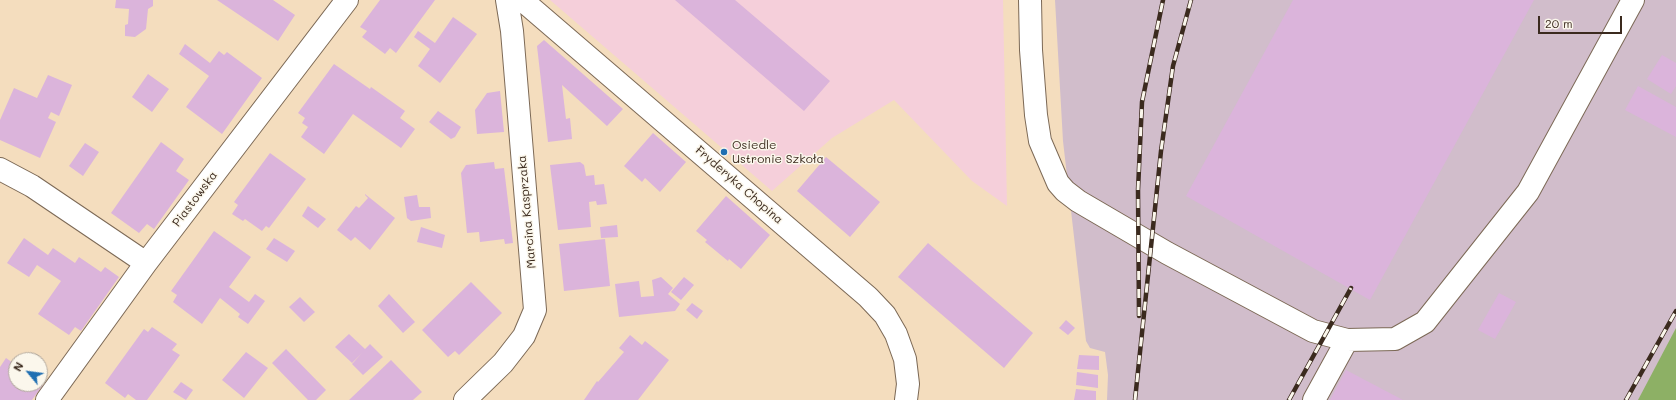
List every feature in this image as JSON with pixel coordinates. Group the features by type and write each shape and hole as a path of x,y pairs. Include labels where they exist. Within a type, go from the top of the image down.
{"street":[{"name":"Piastowska","path":"46,400 146,263 347,0"},
{"name":"Marcina Kasprzaka","path":"465,400 504,363 524,336 535,310 512,31 507,0"},
{"name":"Fryderyka Chopina","path":"522,0 868,297 885,315 896,334 905,359 908,384 906,400"},
{"path":"1030,0 1032,64 1036,115 1040,141 1058,183 1065,191 1078,202 1167,253 1312,331 1347,340 1395,339 1425,322 1528,192 1633,0"},
{"path":"0,169 32,186 146,263"},
{"path":"1314,400 1347,340"}],"shaded area":[{"path":"550,0 1003,0 1007,206 972,181 894,100 832,138 772,191"},
{"path":"1055,0 1676,0 1676,400 1107,400 1108,375 1105,352 1090,348 1086,341 1063,141"}],"green space":[{"path":"1676,328 1676,400 1638,400"}],"building":[{"path":"116,0 153,0 153,6 148,9 146,29 135,37 125,36 125,25 128,24 129,9 115,8"},
{"path":"217,0 273,0 295,15 278,41"},
{"path":"380,0 435,0 396,53 390,48 385,54 362,37 367,31 360,27"},
{"path":"675,0 735,0 830,81 804,111"},
{"path":"1293,0 1534,0 1370,300 1186,196"},
{"path":"453,17 477,34 440,83 418,66 430,49 414,37 418,31 435,43"},
{"path":"544,40 623,109 607,126 562,85 566,119 570,118 572,139 548,142 537,46"},
{"path":"185,44 210,63 219,51 224,55 227,52 262,78 222,134 186,107 209,76 179,54"},
{"path":"1662,55 1676,63 1676,86 1671,94 1647,79"},
{"path":"334,64 370,89 371,87 405,111 400,118 415,129 401,148 353,114 324,154 301,137 308,127 302,123 305,118 298,113"},
{"path":"148,74 169,89 152,112 132,97"},
{"path":"48,75 72,85 59,116 51,112 48,118 56,122 40,158 0,140 0,120 14,88 37,98"},
{"path":"1638,86 1676,107 1676,137 1625,110"},
{"path":"500,91 504,132 477,134 475,110 487,93"},
{"path":"438,111 461,127 455,137 451,139 429,122"},
{"path":"653,133 686,162 660,192 645,178 642,182 624,166"},
{"path":"161,142 184,159 176,171 189,180 154,229 147,224 139,233 111,213"},
{"path":"85,143 99,152 83,176 69,166"},
{"path":"270,153 306,179 269,228 266,226 262,231 245,219 243,221 232,214 238,205 234,202"},
{"path":"826,157 880,202 850,237 797,191"},
{"path":"494,162 495,169 504,168 513,243 505,244 504,239 480,242 479,232 467,233 461,173 466,165"},
{"path":"580,162 584,165 586,176 594,175 595,185 604,184 607,204 597,205 596,201 589,202 591,227 558,230 550,165"},
{"path":"365,194 395,218 370,250 355,237 351,241 337,230 356,206 359,208 368,198"},
{"path":"417,195 419,207 430,207 431,218 411,221 407,218 404,197"},
{"path":"726,196 770,235 741,269 729,259 728,261 705,242 707,240 696,231"},
{"path":"308,206 326,219 318,228 302,216"},
{"path":"617,225 618,237 601,238 600,227"},
{"path":"421,227 445,235 442,248 417,242"},
{"path":"214,231 251,257 229,287 249,302 255,294 265,301 248,324 238,317 240,314 220,298 202,324 173,302 177,295 171,291"},
{"path":"24,238 48,255 53,248 75,263 79,257 101,272 105,267 119,277 81,331 75,327 69,335 38,314 61,281 37,265 29,277 7,263"},
{"path":"274,238 295,251 287,262 266,249"},
{"path":"605,239 610,286 564,291 559,244"},
{"path":"928,243 1033,333 1004,368 898,277"},
{"path":"661,277 673,288 668,294 680,304 675,311 619,317 615,284 639,281 641,297 654,296 652,280"},
{"path":"684,277 694,285 681,300 671,292"},
{"path":"471,282 502,313 459,355 455,351 448,357 422,330"},
{"path":"1499,293 1516,302 1495,339 1478,330"},
{"path":"389,294 415,322 403,333 378,306"},
{"path":"300,297 315,312 304,322 289,307"},
{"path":"692,303 703,311 697,319 686,310"},
{"path":"1066,320 1075,328 1068,335 1059,328"},
{"path":"152,327 177,344 172,350 180,355 147,400 136,400 128,394 125,398 105,383 144,329 148,332"},
{"path":"349,334 365,349 370,344 383,357 363,375 352,364 362,353 352,363 335,347"},
{"path":"630,335 642,345 645,341 669,360 638,400 584,400 597,381 598,382 624,352 619,348"},
{"path":"286,349 326,390 316,400 308,400 272,363"},
{"path":"246,352 268,368 244,398 222,380"},
{"path":"1079,355 1099,356 1099,370 1077,369"},
{"path":"6,358 8,359 8,392 38,392 32,400 0,400 0,367"},
{"path":"391,360 422,392 413,400 349,400"},
{"path":"1346,370 1403,400 1330,400"},
{"path":"1077,372 1098,375 1098,388 1076,385"},
{"path":"181,382 193,390 186,400 173,392"},
{"path":"1076,389 1096,391 1096,400 1074,400"}],"railway":[{"path":"1139,316 1138,190 1142,102 1163,0"},
{"path":"1135,400 1161,151 1173,66 1191,0"},
{"path":"1289,400 1351,288"},
{"path":"1626,400 1676,311"}],"place":[{"name":"Osiedle Ustronie Szkoła","path":"724,152"}]}
